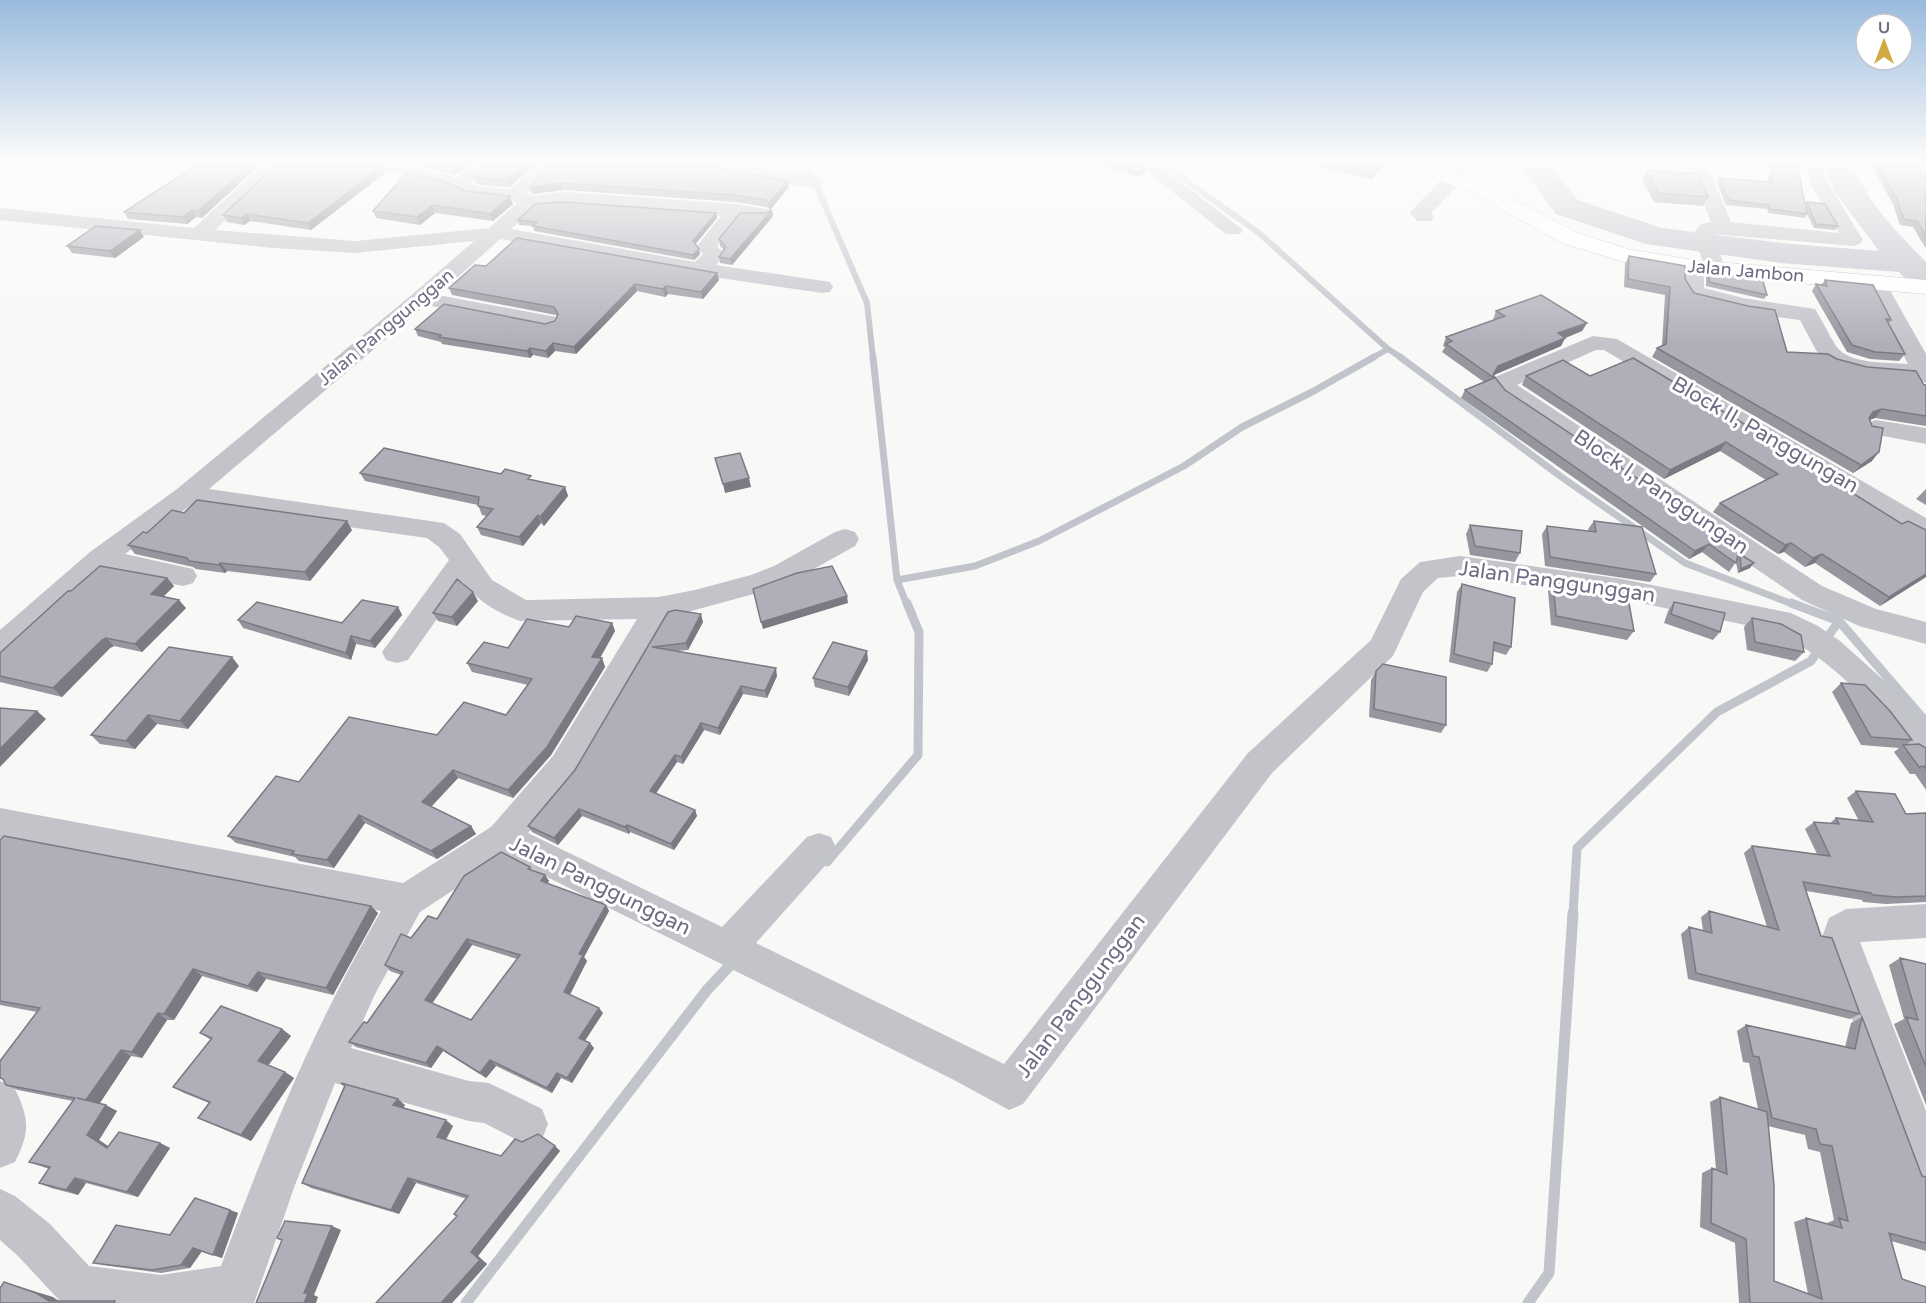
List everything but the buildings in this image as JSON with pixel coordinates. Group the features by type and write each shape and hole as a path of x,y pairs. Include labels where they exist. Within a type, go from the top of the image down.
{"main road":[{"name":"Jalan Jambon","path":"1542,223 1570,238 1624,255 1709,250 1882,283 1926,287"}],"street":[{"name":"Jalan Panggunggan","path":"93,223 273,242 355,246 498,233"},
{"path":"199,234 211,223"},
{"path":"505,223 498,233 700,269 822,287"},
{"path":"700,269 715,254 706,248 726,223"},
{"path":"1224,223 1233,230"},
{"path":"1705,223 1709,250 1694,290 1698,294 1743,305 1807,314 1828,350 1841,361 1925,374"},
{"path":"1709,250 1853,240 1843,223"},
{"name":"Jalan Panggunggan","path":"0,647 100,559 186,495 498,233"},
{"path":"1882,283 1925,374"},
{"path":"422,298 548,322"},
{"name":"Block I, Panggungan","path":"1603,343 1593,343 1505,380 1504,386 1812,593 1869,618 1926,633"},
{"name":"Block II, Panggungan","path":"1603,343 1614,347 1926,530"},
{"path":"1876,428 1926,436"},
{"path":"186,495 424,527 446,537 482,586 520,610 532,612 570,609 659,608 759,583 809,561 845,538"},
{"path":"100,559 183,576"},
{"path":"397,652 463,561"},
{"name":"Jalan Panggunggan","path":"407,900 503,838 969,1066 1009,1090 1246,779 1274,747 1368,663 1389,636 1411,586 1430,569 1460,566 1622,589 1781,621 1808,634 1829,649 1887,702 1909,729 1926,745"},
{"path":"503,838 565,766 659,608"},
{"path":"0,1211 34,1240 75,1284 90,1289 161,1298 234,1295 267,1198 324,1060 358,990 407,900 1,825"},
{"path":"728,948 819,848"},
{"path":"1926,921 1846,926 1840,937 1926,1165"},
{"path":"324,1060 469,1101 489,1103 527,1124"},
{"path":"0,1101 9,1118 6,1137 0,1148"}],"waterway":[{"path":"832,223 867,303 873,358"},
{"path":"1245,223 1388,349"},
{"path":"1614,223 1657,237 1781,253 1909,263"},
{"path":"1872,223 1909,263"},
{"path":"1909,263 1920,275"},
{"path":"1372,358 1388,349"},
{"path":"1388,349 1402,358"},
{"path":"873,357 897,580"},
{"path":"897,580 975,566 1039,541 1184,466 1242,427 1312,392 1374,357"},
{"path":"1400,357 1560,476 1685,563 1795,605"},
{"path":"897,580 907,605"},
{"path":"827,862 918,755 919,632 907,603"},
{"path":"1791,603 1839,621"},
{"path":"1829,635 1839,621"},
{"path":"1839,621 1926,722"},
{"path":"1573,914 1577,848 1717,712 1811,661 1817,652"},
{"path":"1528,1303 1549,1273 1573,913"},
{"path":"466,1303 707,990 736,959"}]}
